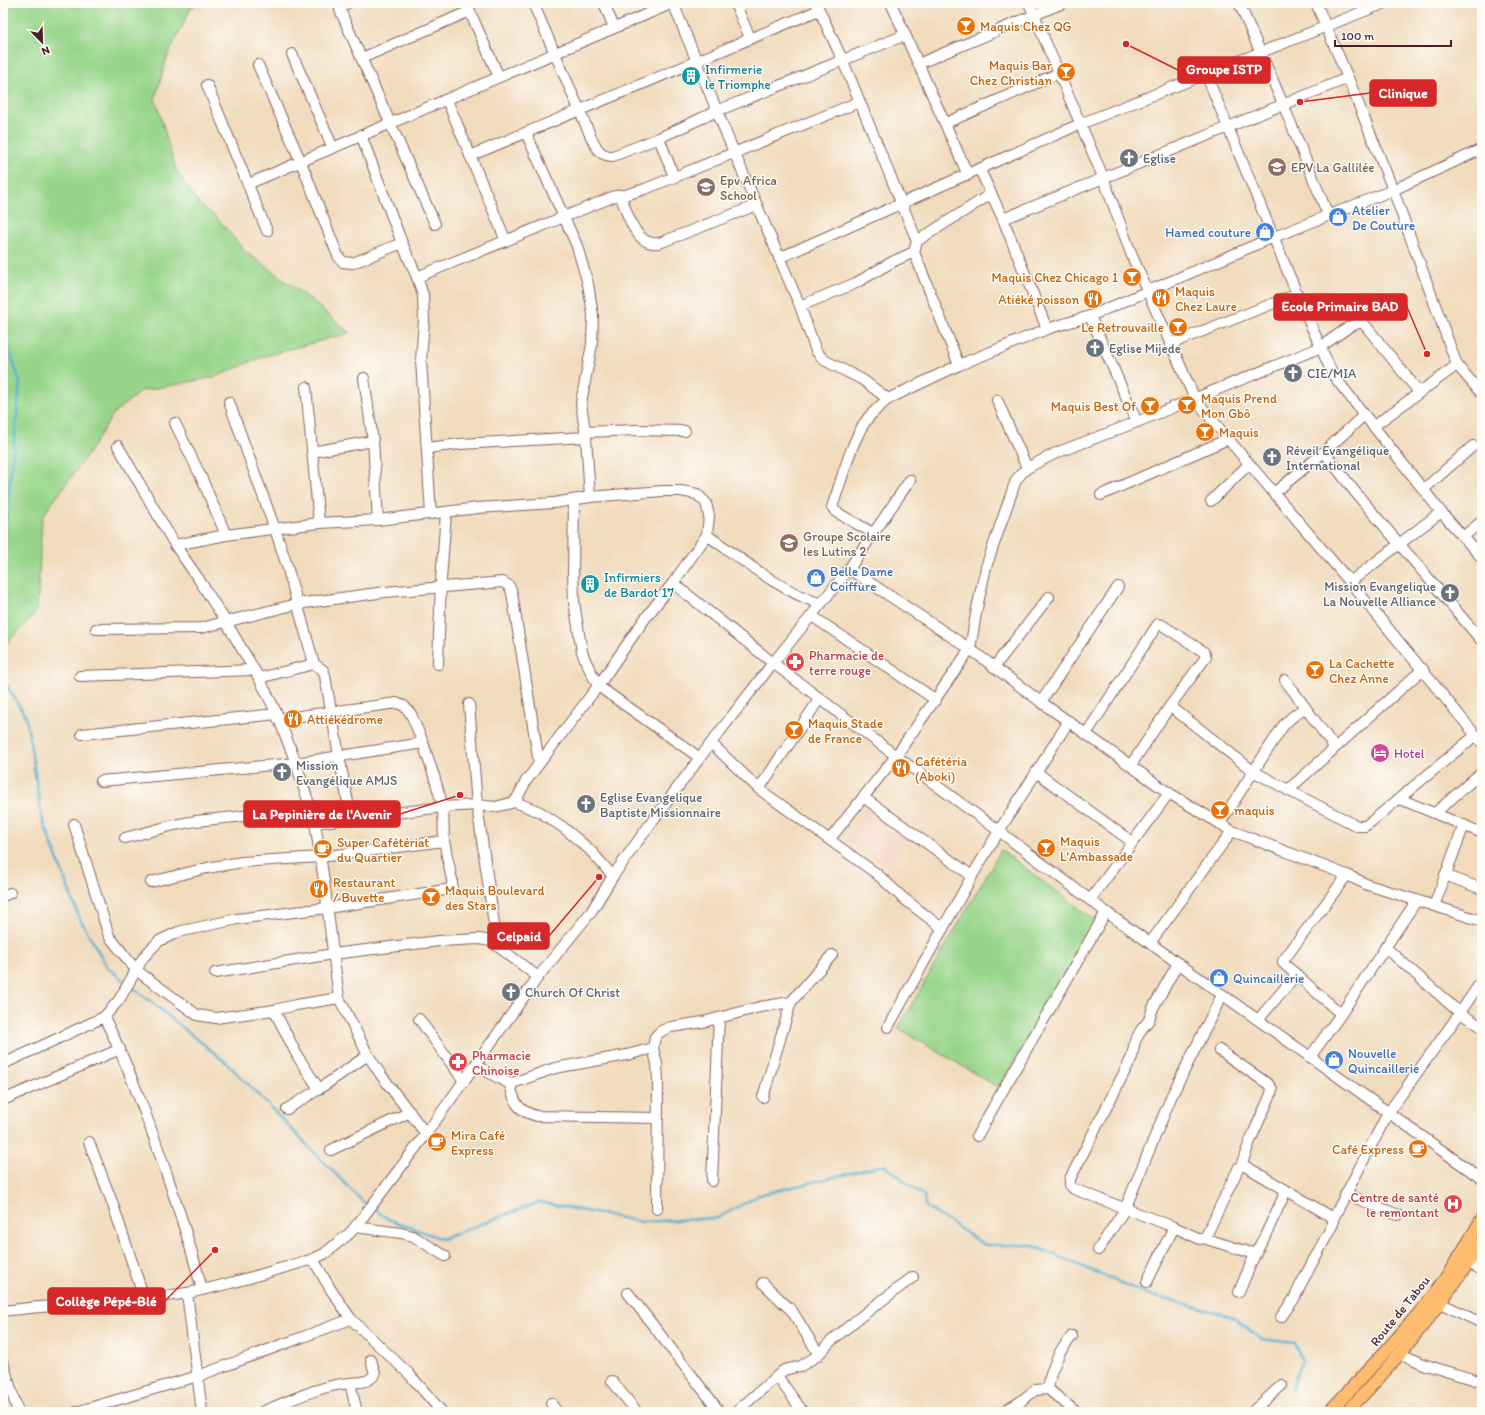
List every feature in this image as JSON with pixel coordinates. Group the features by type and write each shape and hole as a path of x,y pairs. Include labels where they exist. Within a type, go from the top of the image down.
{"main road":[{"name":"Route de Tabou","path":"1329,1412 1383,1355 1426,1305 1455,1263 1482,1219"},
{"name":"Route de Tabou","path":"1346,1412 1400,1354 1440,1303 1482,1242"}],"street":[{"path":"348,3 342,6 340,10 435,224"},
{"path":"533,3 596,146 601,153 606,156 613,156 659,138 717,111 905,35"},
{"path":"604,3 614,28"},
{"path":"248,184 673,3 756,205 800,306 813,346 824,360 863,380 888,399"},
{"path":"735,3 750,38"},
{"path":"892,3 968,175"},
{"path":"1029,3 1103,177 1132,256 1195,399 1423,669 1479,739 1365,826 1357,826 1253,771 1170,706"},
{"path":"918,64 1063,3"},
{"path":"1239,3 1283,104 1328,215"},
{"path":"1316,3 1393,190 1457,365 1482,394"},
{"path":"779,258 980,170 1080,124 1385,3"},
{"path":"362,58 468,7 499,76"},
{"path":"470,156 750,38 818,7 843,61 902,203 917,241 914,252 959,364"},
{"path":"292,54 333,148"},
{"path":"258,65 301,162 338,256 343,262 353,263 402,243"},
{"path":"946,123 1059,73"},
{"path":"1206,74 1274,237 1296,294 1319,348 1333,375 1441,512 1482,558"},
{"path":"1003,219 1348,78"},
{"path":"206,85 267,231"},
{"path":"447,100 506,241"},
{"path":"417,277 615,196 636,192 860,102"},
{"path":"526,133 564,217 582,262 593,309 592,344 581,403 590,497"},
{"path":"361,136 423,295 424,321 421,360 431,514"},
{"path":"659,138 674,177"},
{"path":"873,533 836,512 832,506 859,434 868,419 878,407 888,399 959,364 1047,329 1090,316 1274,237 1393,190 1482,149"},
{"path":"980,170 1003,219 1047,329"},
{"path":"917,241 991,194"},
{"path":"620,195 635,231 639,236 653,243 662,242 756,205"},
{"path":"800,306 856,283 892,262 914,252"},
{"path":"1170,344 1296,294"},
{"path":"1090,316 1137,422"},
{"path":"830,839 896,756 970,649 986,567 1016,480 1027,468 1056,453 1195,399 1319,348 1349,327 1360,322 1368,329 1419,392"},
{"path":"1374,426 1457,365"},
{"path":"364,378 373,441 378,520"},
{"path":"306,387 319,523"},
{"path":"997,400 1027,468"},
{"path":"229,402 275,529 287,566 314,664 323,670 325,676 352,818"},
{"path":"1274,493 1324,452 1364,415"},
{"path":"175,423 202,479 226,535"},
{"path":"427,448 636,430 685,431"},
{"path":"1101,495 1228,439"},
{"path":"312,452 373,441"},
{"path":"118,446 175,546 208,592 257,674 277,716 296,763 315,823 339,998 368,1056 426,1134"},
{"path":"1424,490 1473,446"},
{"path":"1324,452 1399,544 1481,636"},
{"path":"1211,501 1249,464"},
{"path":"3,1311 144,1298 202,1290 324,1254 355,1228 426,1134 538,977 591,912 613,876 711,743 849,569 910,480"},
{"path":"175,546 226,535 319,523 378,520 478,508 554,503 574,501 590,497 662,491 681,491 698,494 706,503 709,516 707,535 673,583 644,620 598,686 526,781 515,802"},
{"path":"574,501 574,602 582,652 586,662 598,686 700,758"},
{"path":"438,664 446,512"},
{"path":"1350,582 1441,512"},
{"path":"1463,536 1482,521"},
{"path":"707,535 776,583 798,595 821,604"},
{"path":"849,569 970,649 1041,702 1169,792 1232,831 1347,875 1368,885 1482,921"},
{"path":"96,629 201,628 297,604 385,592 503,582 511,589 539,763"},
{"path":"673,583 773,663 1106,912 1482,1179"},
{"path":"1041,702 1118,587"},
{"path":"994,667 1049,596"},
{"path":"812,616 936,700"},
{"path":"1086,734 1158,624 1206,654 1206,657 1170,706 1131,765"},
{"path":"80,676 257,674 314,664"},
{"path":"1288,790 1423,669"},
{"path":"1285,680 1335,748"},
{"path":"759,788 820,698"},
{"path":"3,1064 104,1017 119,1000 143,958 159,941 178,932 237,919 327,908 449,889 453,885 444,841 442,807 423,743 410,714 404,706 397,703 332,711 82,734"},
{"path":"469,704 477,805 497,945"},
{"path":"1220,823 1283,726 1305,707"},
{"path":"888,1027 972,876 1069,721"},
{"path":"101,781 296,763 423,743"},
{"path":"711,743 759,788 876,874 902,897 943,929"},
{"path":"1036,772 1132,842"},
{"path":"1435,813 1482,772"},
{"path":"1090,900 1169,792"},
{"path":"862,797 972,876"},
{"path":"1400,798 1482,833"},
{"path":"315,823 442,807 477,805 495,807 515,802 540,812 564,828 590,850 613,876"},
{"path":"125,838 174,825 196,821 311,809"},
{"path":"74,824 109,936 136,970 197,1015 216,1018 274,1010 339,998"},
{"path":"1434,906 1464,825"},
{"path":"1150,943 1232,831"},
{"path":"151,882 207,868 242,862 320,857 444,841"},
{"path":"1341,1014 1283,963 1283,960 1347,875"},
{"path":"1445,876 1482,889"},
{"path":"1310,1057 1341,1014 1417,900"},
{"path":"977,1136 1013,1071 1048,1014 1106,912"},
{"path":"215,973 333,954 479,939 491,941 538,977"},
{"path":"1385,948 1460,1012 1482,1027"},
{"path":"763,1097 791,1002 832,955"},
{"path":"1178,963 1153,1008 1149,1020 1135,1041 1132,1057 1070,1179 1070,1185 1074,1189 1174,1227 1200,1239 1203,1238 1255,1254"},
{"path":"1258,1020 1296,975"},
{"path":"1281,1317 1294,1299 1388,1113 1482,980"},
{"path":"1098,1250 1125,1209 1172,1095 1222,995"},
{"path":"657,1209 657,1064 653,1048 655,1037 661,1031 671,1027 703,1022 760,1007 791,1002"},
{"path":"274,1010 298,1057 319,1089"},
{"path":"104,1017 120,1049 153,1132 194,1256 202,1290"},
{"path":"712,1182 719,1018"},
{"path":"420,1019 464,1081"},
{"path":"510,1084 555,1068 627,1055 653,1048"},
{"path":"3,1100 120,1049"},
{"path":"1203,1238 1206,1236 1238,1167 1241,1166 1272,1089 1268,1084 1219,1050"},
{"path":"288,1109 368,1056"},
{"path":"475,1065 510,1084 518,1107 526,1113 536,1116 658,1118"},
{"path":"331,1150 410,1112"},
{"path":"89,1142 112,1202 144,1298"},
{"path":"1241,1166 1330,1216 1333,1220"},
{"path":"1239,1292 1255,1254 1286,1191"},
{"path":"1346,1194 1398,1215"},
{"path":"1147,1282 1174,1227"},
{"path":"355,1228 401,1233 412,1236 445,1256"},
{"path":"314,1258 331,1290 351,1319 409,1374 442,1412"},
{"path":"1468,1264 1482,1270"},
{"path":"736,1412 784,1370 801,1366 817,1356 818,1353 854,1322 913,1277"},
{"path":"763,1283 792,1311 818,1353"},
{"path":"187,1293 202,1412"},
{"path":"628,1293 720,1412"},
{"path":"1440,1303 1482,1323"},
{"path":"76,1412 198,1376 351,1319"},
{"path":"1048,1389 1051,1373 1060,1352 1072,1336"},
{"path":"1400,1354 1426,1365 1482,1382"},
{"path":"262,1412 327,1387 350,1383 361,1383 373,1377 375,1374 371,1360"},
{"path":"3,1366 18,1412"},
{"path":"777,1376 803,1412"},
{"path":"612,1381 637,1412"},
{"path":"350,1383 357,1412"},
{"path":"1252,1412 1282,1384"},
{"path":"1003,1412 1020,1402 1035,1390 1048,1389 1076,1412"},
{"path":"551,1404 557,1412"}],"shaded area":[{"path":"870,806 911,836 887,868 847,839"}],"green space":[{"path":"3,3 199,3 191,8 168,55 155,98 176,170 198,203 218,219 245,251 310,299 349,333 265,356 215,377 141,391 114,413 90,451 42,517 37,611 3,648"},
{"path":"1001,850 1096,921 999,1088 898,1028"}],"waterway":[{"path":"3,327 20,383 3,552"},
{"path":"3,679 26,717 42,818 79,917 107,967 126,982"},
{"path":"130,985 228,1064 362,1201 368,1205"},
{"path":"374,1209 388,1219 442,1239 539,1202 641,1222 718,1218 759,1195 884,1165 924,1196 926,1207 985,1245 1031,1245 1152,1296 1231,1316 1261,1339 1295,1343 1302,1361 1291,1390"}],"place":[{"name":"Maquis Chez QG","path":"966,26"},
{"name":"Groupe ISTP","path":"1126,44"},
{"name":"Maquis Bar Chez Christian","path":"1066,72"},
{"name":"Infirmerie le Triomphe","path":"691,76"},
{"name":"Clinique","path":"1300,102"},
{"name":"Eglise","path":"1129,158"},
{"name":"EPV La Gallilée","path":"1277,167"},
{"name":"Epv Africa School","path":"706,187"},
{"name":"Atelier De Couture","path":"1338,217"},
{"name":"Hamed couture","path":"1265,232"},
{"name":"Maquis Chez Chicago 1","path":"1132,277"},
{"name":"Maquis Chez Laure","path":"1161,298"},
{"name":"Atiéké poisson","path":"1093,299"},
{"name":"Le Retrouvaille","path":"1178,327"},
{"name":"Eglise Mijede","path":"1095,348"},
{"name":"Ecole Primaire BAD","path":"1427,354"},
{"name":"CIE/MIA","path":"1293,373"},
{"name":"Maquis Prend Mon Gbô","path":"1187,405"},
{"name":"Maquis Best Of","path":"1150,406"},
{"name":"Maquis","path":"1205,432"},
{"name":"Réveil Evangélique International","path":"1272,457"},
{"name":"Groupe Scolaire les Lutins 2","path":"789,543"},
{"name":"Belle Dame Coiffure","path":"816,578"},
{"name":"Infirmiers de Bardot 17","path":"590,584"},
{"name":"Mission Evangelique La Nouvelle Alliance","path":"1450,593"},
{"name":"Pharmacie de terre rouge","path":"795,662"},
{"name":"La Cachette Chez Anne","path":"1315,670"},
{"name":"Attiékédrome","path":"293,719"},
{"name":"Maquis Stade de France","path":"794,730"},
{"name":"Hotel","path":"1380,753"},
{"name":"Cafétéria (Aboki)","path":"901,768"},
{"name":"Mission Evangélique AMJS","path":"282,772"},
{"name":"La Pepinière de l'Avenir","path":"460,795"},
{"name":"Eglise Evangelique Baptiste Missionnaire","path":"586,804"},
{"name":"maquis","path":"1220,810"},
{"name":"Maquis L'Ambassade","path":"1046,848"},
{"name":"Super Cafétériat du Quartier","path":"323,849"},
{"name":"Celpaid","path":"599,877"},
{"name":"Restaurant / Buvette","path":"319,889"},
{"name":"Maquis Boulevard des Stars","path":"431,897"},
{"name":"Quincaillerie","path":"1219,978"},
{"name":"Church Of Christ","path":"511,992"},
{"name":"Nouvelle Quincaillerie","path":"1334,1060"},
{"name":"Pharmacie Chinoise","path":"458,1062"},
{"name":"Mira Café Express","path":"437,1142"},
{"name":"Café Express","path":"1418,1149"},
{"name":"Centre de santé le remontant","path":"1453,1204"},
{"name":"Collège Pépé-Blé","path":"215,1250"}]}
